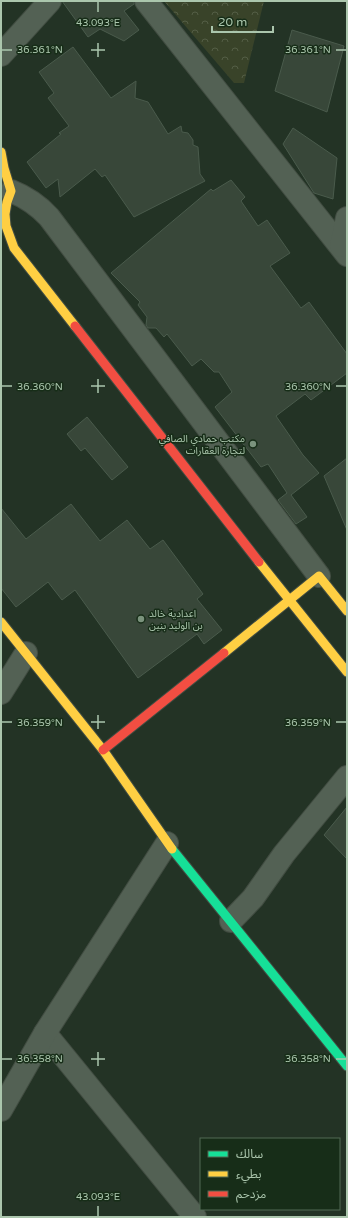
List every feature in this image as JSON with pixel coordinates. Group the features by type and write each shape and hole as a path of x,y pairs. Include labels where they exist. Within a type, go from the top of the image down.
{"street":[{"path":"1,55 50,1"},
{"path":"146,1 344,251"},
{"path":"1,152 10,191 5,214 9,237 14,248 347,672"},
{"path":"10,191 32,201 49,217 319,576 347,611"},
{"path":"344,251 347,218"},
{"path":"103,750 319,576"},
{"path":"1,622 103,750 167,843 347,1066"},
{"path":"1,693 26,653"},
{"path":"231,922 253,898 284,854 347,777"},
{"path":"1,1110 45,1034 167,843"},
{"path":"45,1034 191,1215"}],"green space":[{"path":"164,1 264,1 244,83 234,83"}],"building":[{"path":"62,1 134,1 134,4 124,11 139,30 124,41 100,29 88,37"},
{"path":"292,30 344,46 327,112 275,91"},
{"path":"73,47 111,98 136,81 135,98 148,102 168,134 181,126 182,132 188,133 193,140 193,145 198,147 200,174 205,181 134,217 105,175 102,177 95,169 60,197 58,179 46,188 27,162 69,126 48,98 54,93 39,72"},
{"path":"293,128 337,158 333,199 314,193 283,144"},
{"path":"231,180 245,197 241,201 258,226 267,220 290,253 270,266 301,308 309,302 347,354 347,373 311,400 305,394 276,416 303,455 319,473 291,495 307,517 296,524 278,500 287,493 268,464 261,467 215,407 232,392 219,372 214,372 201,359 192,366 167,334 164,337 156,328 148,328 146,325 147,317 138,305 140,302 111,273 211,189 213,191"},
{"path":"87,417 128,467 112,480 85,448 81,451 67,434"},
{"path":"347,458 347,530 324,476"},
{"path":"71,504 100,541 127,520 150,549 163,540 203,594 197,599 222,630 204,644 197,634 138,678 75,590 62,600 48,582 16,607 1,588 1,508 26,539"},
{"path":"347,807 347,859 324,835"}],"traffic: fast":[{"path":"172,849 347,1066"}],"traffic: slow":[{"path":"1,152 11,191 5,214 6,226 14,248 75,326"},
{"path":"259,562 347,672"},
{"path":"224,653 319,576 347,611"},
{"path":"1,622 103,750 172,849"}],"traffic: jam":[{"path":"75,326 259,562"},
{"path":"103,750 224,653"}],"place":[{"name":"مكتب حمادي الصافي لتجارة العقارات","path":"253,444"},
{"name":"اعدادية خالد بن الوليد بنين","path":"141,619"}]}
